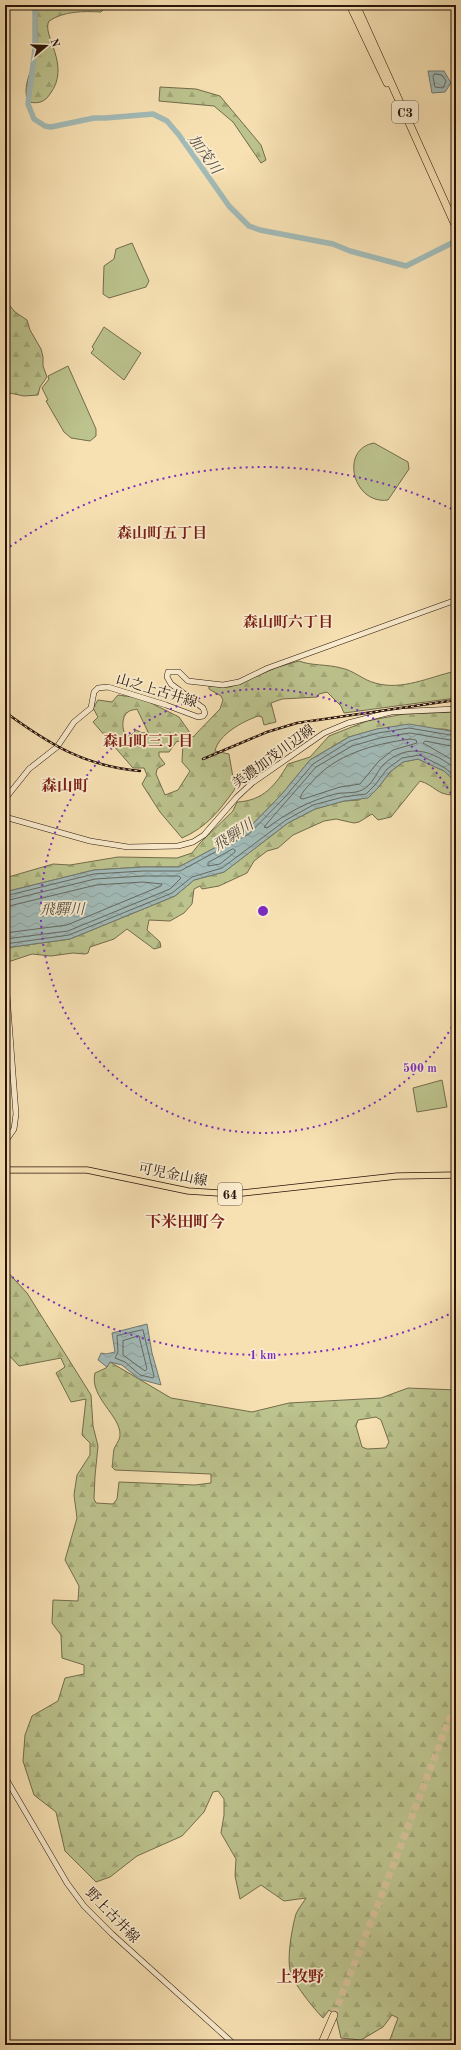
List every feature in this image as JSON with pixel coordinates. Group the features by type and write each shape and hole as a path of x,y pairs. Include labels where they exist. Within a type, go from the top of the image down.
{"highway":[{"name":"C3","path":"350,5 455,223"},
{"name":"C3","path":"356,5 455,223"},
{"path":"321,2045 334,2015"}],"main road":[{"name":"山之上古井線","path":"5,799 29,769 57,747 74,722 91,708 94,692 98,688 108,687 166,705 198,717 203,716 205,712 203,708 171,684 167,677 168,672 179,672 188,681 194,682 223,685 239,682 268,668 456,600"},
{"name":"美濃加茂川辺線","path":"5,817 90,841 128,847 178,846 193,842 204,835 237,797 252,783 324,733 348,723 390,712 456,709"},
{"path":"5,969 16,1114 14,1129 5,1142"},
{"name":"可児金山線","path":"5,1170 87,1170 188,1191 234,1194 397,1176 456,1175"},
{"name":"野上古井線","path":"5,1777 67,1882 84,1906 112,1934 235,2045"}],"green space":[{"path":"36,5 108,5 101,12 67,13 49,21 49,34 55,52 58,72 56,83 48,97 44,101 35,103 29,102 26,91 28,77 36,52"},
{"path":"160,87 196,89 220,96 261,145 266,160 261,163 233,122 214,106 159,101"},
{"path":"132,243 149,281 146,287 109,298 103,294 104,266 114,259 116,249"},
{"path":"5,300 15,312 27,320 30,330 41,349 43,366 47,377 40,387 38,395 24,396 5,392"},
{"path":"104,327 141,353 124,380 91,353 94,349 92,347"},
{"path":"68,366 96,429 96,436 90,441 71,438 64,432 46,401 48,400 42,388 49,379 48,376"},
{"path":"374,443 408,462 409,469 388,500 376,499 366,494 359,486 355,476 354,465 356,455 363,447"},
{"path":"299,661 309,664 330,666 345,669 371,682 385,685 416,682 456,671 456,698 344,713 341,706 327,692 319,694 317,697 282,699 271,703 276,722 264,725 262,717 258,716 232,729 217,745 215,751 229,754 235,789 212,818 199,829 182,838 160,812 142,784 147,775 144,768 133,768 93,722 98,717 93,708 98,700 112,702 118,695 141,698 179,717 193,737 220,709 223,700 221,696 209,689 209,686 230,687 278,667","holes":["137,709 148,732 142,733 136,730 130,736 126,736 123,727 124,717 129,711","177,741 183,743 182,762 190,771 178,790 165,795 156,774 157,769 165,764 159,756 159,752 169,752"]},
{"path":"456,712 456,732 444,729 378,729 349,737 310,760 282,794 246,831 179,867 143,867 94,870 5,892 5,878 53,864 70,865 118,857 177,858 192,853 200,843 233,811 237,802 254,799 268,790 279,779 288,764 310,757 329,736 367,721 404,714"},
{"path":"418,759 444,771 456,782 456,798 453,795 439,792 420,781 391,817 378,820 372,814 359,822 354,823 336,819 324,821 293,835 278,848 267,851 254,861 247,873 219,886 202,889 200,886 194,889 192,904 184,913 170,921 149,920 147,930 160,942 161,947 154,949 127,929 114,939 90,947 88,953 85,954 73,953 51,956 32,954 5,963 5,948 70,939 175,896 194,880 224,872 288,823 315,809 344,801 359,800 378,788 390,772 403,762"},
{"path":"442,1080 447,1107 417,1112 413,1088"},
{"path":"5,1269 27,1293 91,1395 93,1426 98,1446 94,1499 96,1503 113,1504 117,1499 119,1482 195,1485 211,1483 211,1474 115,1470 112,1467 114,1449 120,1437 119,1428 101,1398 94,1382 95,1373 106,1368 110,1362 171,1398 252,1412 289,1403 381,1398 408,1388 456,1390 456,2045 388,2045 398,2018 392,2015 383,2027 361,2040 341,2038 336,2016 329,2010 323,2018 299,1988 290,1970 290,1942 293,1926 296,1914 306,1898 284,1901 261,1885 240,1899 235,1876 236,1859 221,1833 224,1815 224,1799 218,1791 213,1792 204,1812 182,1836 137,1856 110,1877 96,1882 65,1851 56,1812 34,1795 23,1761 25,1735 32,1716 58,1701 65,1678 84,1674 84,1665 62,1658 61,1635 52,1623 53,1600 78,1601 79,1586 65,1560 77,1518 74,1495 77,1475 90,1455 90,1443 82,1435 86,1399 71,1402 56,1373 65,1367 61,1358 19,1366 5,1351","holes":["376,1417 381,1420 389,1442 386,1448 367,1449 362,1447 356,1426 358,1420"]}],"water":[{"path":"428,71 444,71 451,83 445,92 432,93"},
{"name":"飛驒川","path":"409,724 456,732 456,782 444,771 418,759 403,762 390,772 368,798 344,801 315,809 288,823 224,872 194,880 175,896 70,939 5,948 5,892 94,870 143,867 179,867 246,831 282,794 310,760 349,737 377,729"},
{"path":"147,1324 152,1353 161,1385 139,1379 122,1365 110,1362 107,1367 98,1360 101,1353 106,1354 115,1352 112,1333"}],"waterway":[{"name":"加茂川","path":"35,5 35,49 28,104 34,119 45,126 51,127 94,118 153,114 167,121 179,135 229,206 249,226 260,230 333,244 350,251 406,266 456,241"}],"tunnel":[{"path":"334,2015 456,1702"}],"railway":[{"path":"203,759 267,732 297,723 456,700"},
{"path":"5,712 52,743 84,759 101,764 140,771"}],"district":[{"name":"森山町五丁目","path":"162,533"},
{"name":"森山町六丁目","path":"288,622"},
{"name":"森山町三丁目","path":"148,741"},
{"name":"森山町","path":"65,785"},
{"name":"下米田町今","path":"185,1221"},
{"name":"上牧野","path":"300,1976"}],"water label":[{"name":"飛騨川","path":"233,835"}]}
